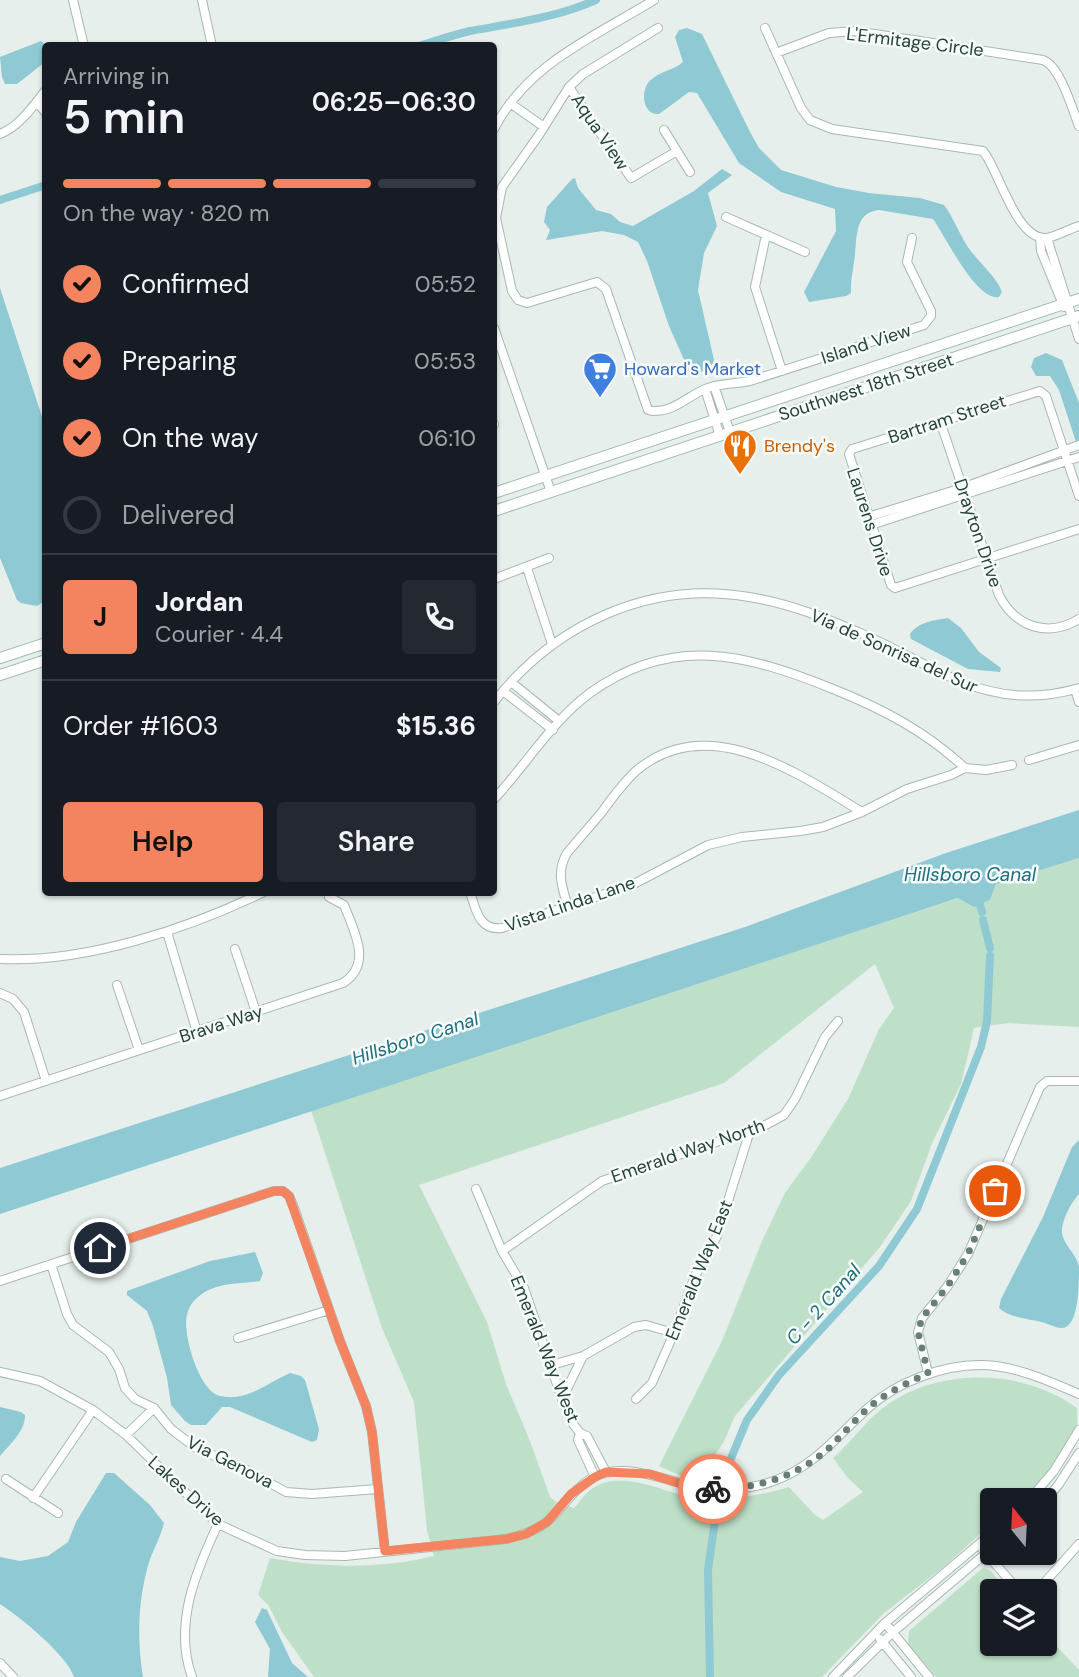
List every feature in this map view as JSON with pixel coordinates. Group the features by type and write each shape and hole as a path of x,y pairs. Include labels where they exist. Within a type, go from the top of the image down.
{"main road":[{"name":"Southwest 18th Street","path":"497,492 1070,302"},
{"name":"Southwest 18th Street","path":"497,510 1076,317"},
{"path":"0,658 42,644"},
{"path":"0,676 42,661"}],"street":[{"path":"73,0 83,42"},
{"path":"202,0 211,42"},
{"path":"497,124 523,86 558,56 654,0"},
{"name":"Island View","path":"497,204 502,187 569,87 583,74 658,28"},
{"path":"765,28 801,108 810,120 832,129 983,151 992,164 1013,211 1026,228 1044,237 1076,317 1079,339"},
{"name":"L'Ermitage Circle","path":"776,53 830,33 855,31 1043,60 1051,63 1056,72 1079,126"},
{"name":"Aqua View","path":"569,87 631,178 677,152"},
{"path":"0,134 14,126 41,102"},
{"path":"510,103 544,127"},
{"path":"664,130 690,172"},
{"path":"726,217 805,252"},
{"path":"1044,237 1079,226"},
{"name":"Island View","path":"497,228 514,296 527,303 587,284 597,282 602,285 608,295 648,410 653,412 671,407 714,386 750,381 924,325 931,316 929,305 907,262 912,238"},
{"path":"766,235 755,288 782,371"},
{"path":"497,349 551,492"},
{"path":"714,386 725,434"},
{"path":"705,389 720,418"},
{"name":"Bartram Street","path":"849,454 852,449 1035,391 1046,396 1063,451"},
{"name":"Drayton Drive","path":"940,421 1002,600 1014,615 1035,628 1066,626 1079,619"},
{"path":"963,491 1076,446"},
{"path":"1063,451 1079,496"},
{"name":"Laurens Drive","path":"849,454 891,585 895,588 987,559"},
{"path":"869,521 1079,457"},
{"path":"987,559 1079,529"},
{"path":"497,578 549,558"},
{"path":"527,568 552,644"},
{"name":"Via de Sonrisa del Sur","path":"497,698 552,644 590,621 634,603 671,595 729,594 771,601 832,622 897,650 948,678 985,691 1025,696 1077,688"},
{"path":"497,795 559,721 589,694 625,672 679,657 741,658 778,668 859,699 926,735 965,768"},
{"path":"511,682 559,721"},
{"path":"1077,688 1079,702"},
{"path":"503,691 552,730"},
{"path":"568,907 560,878 562,863 567,853 634,773 669,751 711,745 738,750 790,770 862,812"},
{"path":"1029,760 1079,745"},
{"name":"Vista Linda Lane","path":"471,896 479,917 491,929 502,928 632,885 708,845 742,837 823,827 862,812 907,789 965,768 986,770 1012,765"},
{"path":"0,959 79,952 167,932 254,896"},
{"name":"Brava Way","path":"0,1096 343,984 355,972 359,961 359,944 344,905 329,897"},
{"path":"167,932 197,1031"},
{"path":"235,948 256,1012"},
{"path":"117,985 139,1051"},
{"path":"0,993 13,999 21,1007 46,1081"},
{"name":"Emerald Way North","path":"502,1251 602,1181 728,1138 749,1134 784,1115 825,1037 838,1021"},
{"path":"928,1373 918,1332 922,1318 947,1287 968,1254 1040,1087 1047,1082 1079,1081"},
{"name":"Emerald Way East","path":"635,1399 652,1383 695,1276 717,1236 749,1134"},
{"name":"Emerald Way West","path":"476,1189 502,1251 524,1288 573,1424 580,1433 587,1436 606,1472"},
{"path":"0,1281 274,1191 283,1191 289,1196 294,1208 328,1310 366,1406 372,1432 385,1551"},
{"name":"Via Genova","path":"51,1264 73,1325 108,1352 119,1369 125,1388 135,1399 154,1408 171,1429 196,1448 242,1467 286,1492 312,1494 377,1489"},
{"path":"238,1338 328,1310"},
{"path":"552,1365 583,1356 634,1327 646,1325 674,1333"},
{"path":"562,1399 583,1356"},
{"name":"Lakes Drive","path":"0,1372 40,1381 93,1410 125,1435 218,1524 277,1551 345,1556 506,1539 526,1534 547,1522 571,1494 606,1472 650,1474 705,1488 737,1489 769,1482 795,1472 826,1450 868,1408 894,1389 928,1373 983,1365 1019,1371 1079,1394"},
{"path":"125,1435 154,1408"},
{"path":"33,1498 93,1410"},
{"path":"1039,1488 1060,1462 1079,1430"},
{"name":"Emerald Way West","path":"580,1433 578,1440 595,1477"},
{"path":"1055,1488 1079,1453"},
{"path":"1060,1462 1079,1472"},
{"path":"6,1479 58,1513"},
{"path":"192,1677 184,1637 190,1598 197,1568 218,1524"},
{"path":"1048,1579 1079,1544"},
{"path":"835,1676 875,1632 978,1545"},
{"path":"847,1677 893,1632 980,1559"},
{"path":"885,1623 929,1677"},
{"path":"875,1632 911,1677"},
{"path":"0,1663 13,1677"}],"green space":[{"path":"1079,858 1079,1027 1008,1023 974,1028 961,1084 933,1141 911,1201 880,1247 735,1416 704,1478 679,1475 659,1466 722,1341 762,1241 785,1193 848,1099 879,1029 894,1008 875,964 724,1083 419,1185 487,1322 506,1384 550,1497 556,1502 574,1508 589,1491 615,1481 645,1484 704,1499 747,1496 789,1487 823,1520 863,1492 833,1458 883,1408 928,1385 954,1379 1006,1380 1031,1385 1077,1408 1077,1427 1072,1441 1052,1468 1032,1488 980,1488 980,1534 946,1565 884,1613 822,1677 314,1677 282,1632 269,1606 258,1595 270,1558 352,1566 394,1563 434,1556 427,1530 414,1402 382,1328 311,1110 959,898 974,907 990,900 996,884"},
{"path":"983,1568 991,1571 997,1579 980,1579 980,1656 1057,1656 1057,1647 1079,1670 1079,1677 936,1677 908,1644 909,1631"}],"water":[{"path":"687,28 702,34 759,148 781,170 836,187 920,198 944,205 966,244 999,286 1002,292 999,297 990,296 971,279 933,219 879,210 865,215 861,220 857,233 851,293 809,302 804,292 836,231 835,209 781,192 739,163 697,93 689,92 659,114 653,113 646,105 644,94 648,83 683,62 675,37 679,30"},
{"path":"42,42 42,64 17,84 5,84 0,57"},
{"path":"722,169 732,175 708,193 717,226 704,253 698,290 714,360 707,369 693,372 689,371 669,326 638,242 624,235 602,231 546,240 550,230 544,222 547,207 575,178 578,188 596,210 611,214 620,222 633,226 694,191"},
{"path":"0,288 42,417 42,603 37,606 17,600 0,558"},
{"path":"1046,353 1062,360 1079,403 1079,451 1059,390 1050,376 1036,376 1031,367 1034,358"},
{"path":"948,618 961,628 979,652 1001,668 1000,672 968,669 911,639 910,634 917,627"},
{"name":"Hillsboro Canal","path":"1079,810 1079,858 996,884 990,900 974,907 958,898 0,1214 0,1168 745,927 946,853"},
{"path":"1079,1140 1079,1194 1068,1210 1062,1228 1064,1238 1079,1267 1078,1291 1074,1317 1066,1327 1061,1328 1015,1316 999,1308 1001,1299 1043,1217 1072,1147"},
{"path":"255,1252 263,1273 260,1281 217,1287 201,1295 192,1304 186,1323 194,1361 205,1384 220,1396 248,1394 290,1373 301,1376 305,1380 319,1429 317,1440 312,1442 230,1407 222,1407 206,1425 191,1425 185,1421 171,1405 167,1378 147,1311 127,1295 127,1291 210,1261"},
{"path":"0,1407 25,1415 20,1432 0,1456"},
{"path":"106,1473 114,1473 150,1505 164,1523 149,1563 140,1609 139,1636 143,1677 74,1677 53,1648 0,1604 0,1557 20,1561 48,1556 68,1542 76,1522"},
{"path":"262,1608 267,1610 292,1663 308,1677 268,1677 270,1649 255,1622"}],"waterway":[{"path":"432,42 470,31 550,16 596,0"},
{"path":"0,200 42,186"},
{"path":"977,894 982,912"},
{"name":"C - 2 Canal","path":"983,920 990,948"},
{"name":"C - 2 Canal","path":"710,1677 708,1570 724,1475 747,1420 779,1375 879,1266 917,1209 981,1047 987,1021 990,956"}],"way so far":[{"path":"713,1489 737,1489 769,1482 795,1472 826,1450 868,1408 894,1389 928,1373 918,1332 922,1318 947,1287 968,1254 995,1191"}],"place":[{"name":"Howard's Market","path":"600,399"},
{"name":"Brendy's","path":"740,476"}],"route":[{"path":"100,1248 274,1191 283,1191 289,1196 366,1406 372,1432 385,1551 506,1539 526,1534 547,1522 571,1494 606,1472 650,1474 678,1483 713,1489"}]}
